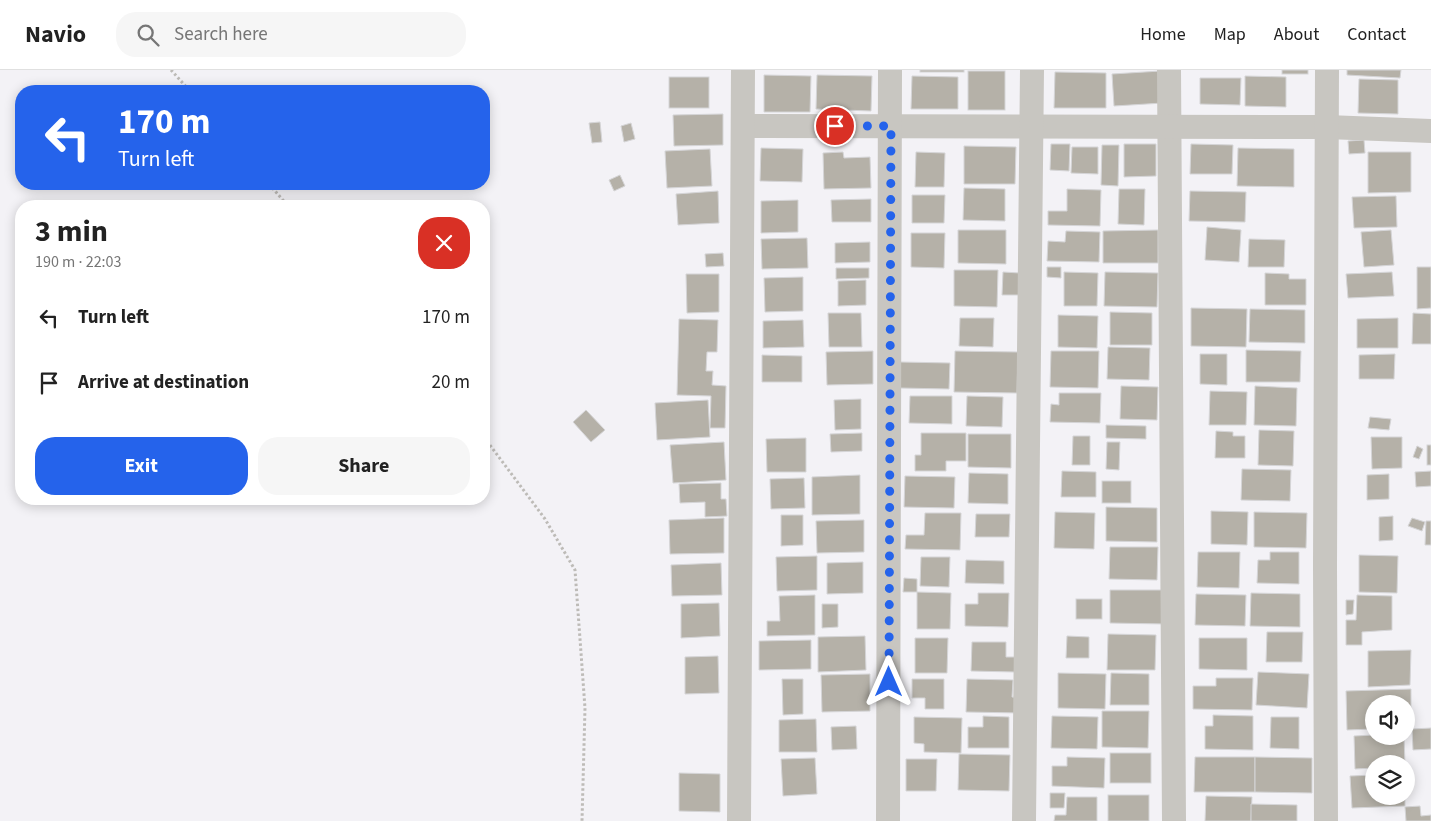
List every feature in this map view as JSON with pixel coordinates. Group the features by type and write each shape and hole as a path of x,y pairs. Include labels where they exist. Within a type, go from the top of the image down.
{"street":[{"path":"739,821 743,70"},
{"path":"888,821 890,70"},
{"path":"1024,821 1032,70"},
{"path":"1169,70 1174,821"},
{"path":"1326,821 1327,70"},
{"path":"743,126 1327,127 1431,130"}],"path":[{"path":"171,70 185,85"},
{"path":"274,190 283,200"},
{"path":"490,445 545,519 575,570 585,708 582,821"}],"building":[{"path":"920,70 964,70 964,72 920,72"},
{"path":"1282,70 1308,70 1308,74 1282,74"},
{"path":"1347,70 1401,70 1400,78 1347,75"},
{"path":"968,71 1005,71 1005,110 968,110"},
{"path":"1161,71 1163,103 1114,106 1112,74"},
{"path":"1055,72 1106,73 1106,108 1054,108"},
{"path":"764,75 811,76 810,112 764,112"},
{"path":"817,75 872,76 871,111 816,109"},
{"path":"912,76 958,77 958,109 911,109"},
{"path":"1245,76 1286,77 1286,107 1245,106"},
{"path":"669,77 709,77 709,108 669,108"},
{"path":"1200,78 1241,78 1240,105 1200,104"},
{"path":"1359,79 1398,80 1398,114 1358,113"},
{"path":"723,114 723,145 674,146 673,115"},
{"path":"600,122 602,142 592,143 589,123"},
{"path":"631,123 635,139 624,142 621,126"},
{"path":"1364,140 1365,153 1349,154 1348,141"},
{"path":"1051,144 1070,144 1069,171 1050,170"},
{"path":"1124,144 1156,144 1156,176 1124,177"},
{"path":"1191,144 1233,145 1232,174 1190,174"},
{"path":"1102,145 1119,145 1118,186 1101,185"},
{"path":"964,146 1016,147 1015,184 964,184"},
{"path":"1072,147 1098,147 1098,174 1071,173"},
{"path":"761,148 803,149 802,182 760,181"},
{"path":"1238,148 1294,149 1294,187 1237,186"},
{"path":"710,149 712,186 667,188 665,151"},
{"path":"843,152 844,158 870,157 871,188 824,189 823,153"},
{"path":"916,152 945,153 944,187 915,187"},
{"path":"1368,152 1411,152 1411,192 1368,193"},
{"path":"620,175 625,186 614,191 609,180"},
{"path":"964,188 1005,189 1005,221 963,220"},
{"path":"1067,189 1101,190 1100,226 1048,225 1048,211 1067,211"},
{"path":"1119,189 1145,189 1144,225 1118,224"},
{"path":"718,191 719,223 678,225 676,194"},
{"path":"1190,191 1246,192 1245,222 1189,221"},
{"path":"912,195 945,195 944,223 912,223"},
{"path":"1396,196 1397,227 1354,228 1352,197"},
{"path":"871,199 871,222 832,222 831,200"},
{"path":"798,200 798,232 761,233 761,201"},
{"path":"1207,227 1241,230 1239,262 1205,260"},
{"path":"958,230 1006,230 1006,264 958,263"},
{"path":"1158,230 1158,263 1103,263 1103,231"},
{"path":"1391,230 1394,265 1364,267 1361,232"},
{"path":"1066,231 1100,232 1099,262 1047,261 1048,241 1065,242"},
{"path":"911,233 945,233 944,268 911,267"},
{"path":"807,238 808,268 762,269 761,239"},
{"path":"1249,239 1285,240 1284,267 1248,267"},
{"path":"870,242 870,262 835,263 835,243"},
{"path":"723,253 724,266 706,267 705,254"},
{"path":"1047,267 1061,267 1061,278 1047,277"},
{"path":"1417,267 1431,267 1431,308 1417,309"},
{"path":"836,268 869,268 869,278 836,279"},
{"path":"954,270 998,270 997,307 954,306"},
{"path":"1003,272 1020,273 1019,295 1002,295"},
{"path":"1064,272 1098,273 1097,306 1064,306"},
{"path":"1105,272 1158,273 1157,307 1104,306"},
{"path":"1392,272 1394,296 1348,298 1346,274"},
{"path":"1265,273 1289,274 1289,279 1306,279 1306,305 1265,305"},
{"path":"686,274 719,274 719,312 687,313"},
{"path":"803,277 803,311 765,312 764,278"},
{"path":"866,280 866,305 838,306 838,281"},
{"path":"1191,308 1247,309 1246,347 1191,346"},
{"path":"1250,309 1305,310 1305,343 1249,342"},
{"path":"1110,312 1152,313 1152,345 1110,345"},
{"path":"828,313 861,313 862,347 829,347"},
{"path":"1413,313 1431,314 1431,344 1412,344"},
{"path":"1058,315 1098,316 1097,348 1058,347"},
{"path":"960,318 994,318 993,347 959,346"},
{"path":"1398,318 1398,348 1357,348 1357,319"},
{"path":"679,319 718,320 717,352 707,352 706,371 713,371 712,385 726,386 725,428 710,428 711,396 677,395"},
{"path":"803,320 804,347 763,348 763,321"},
{"path":"1108,347 1150,348 1149,380 1107,379"},
{"path":"1246,350 1301,351 1300,382 1246,382"},
{"path":"873,351 873,384 827,385 826,352"},
{"path":"955,351 1018,352 1017,393 954,392"},
{"path":"1051,351 1099,351 1098,388 1050,387"},
{"path":"1200,354 1227,354 1227,385 1200,384"},
{"path":"1395,354 1394,379 1359,379 1359,355"},
{"path":"762,355 802,356 802,382 762,382"},
{"path":"900,362 950,363 949,389 900,388"},
{"path":"1121,386 1158,387 1157,420 1120,419"},
{"path":"1255,386 1297,388 1296,426 1254,425"},
{"path":"1210,391 1247,392 1246,425 1209,425"},
{"path":"1059,393 1101,393 1100,423 1050,422 1051,404 1059,405"},
{"path":"910,396 952,396 952,424 909,423"},
{"path":"967,396 1003,397 1002,427 966,426"},
{"path":"861,399 861,429 835,430 834,400"},
{"path":"708,400 710,437 657,440 655,403"},
{"path":"586,410 605,430 591,442 573,422"},
{"path":"1370,417 1391,419 1389,430 1368,428"},
{"path":"1106,425 1146,426 1146,439 1106,438"},
{"path":"1259,430 1294,431 1293,466 1258,465"},
{"path":"1216,431 1233,432 1233,436 1245,436 1245,458 1215,458"},
{"path":"862,433 862,451 831,452 830,434"},
{"path":"921,433 966,433 966,461 946,461 946,471 915,471 915,455 921,455"},
{"path":"968,434 1011,434 1011,468 968,467"},
{"path":"1073,436 1090,436 1090,465 1072,465"},
{"path":"1371,437 1402,437 1402,468 1372,469"},
{"path":"806,438 806,472 767,472 766,439"},
{"path":"724,442 726,480 673,483 670,445"},
{"path":"1107,442 1120,442 1119,470 1106,469"},
{"path":"1427,445 1431,445 1431,465 1427,465"},
{"path":"1417,446 1423,449 1419,459 1413,457"},
{"path":"1242,469 1291,470 1290,501 1241,500"},
{"path":"1062,471 1096,472 1096,497 1061,497"},
{"path":"1431,471 1431,486 1416,487 1415,472"},
{"path":"969,473 1008,474 1008,504 968,503"},
{"path":"1389,474 1389,499 1367,500 1367,475"},
{"path":"860,475 860,514 812,515 812,477"},
{"path":"905,476 955,477 954,508 904,507"},
{"path":"804,478 805,508 771,509 770,479"},
{"path":"1102,481 1131,481 1131,503 1102,503"},
{"path":"721,483 721,499 726,499 727,516 705,517 705,502 680,503 679,484"},
{"path":"1106,507 1157,508 1157,542 1106,541"},
{"path":"1211,511 1248,512 1247,545 1211,544"},
{"path":"1055,512 1095,513 1094,549 1054,548"},
{"path":"1254,512 1307,513 1306,548 1254,547"},
{"path":"925,513 961,513 960,550 905,549 906,535 924,535"},
{"path":"976,514 1010,514 1009,537 975,537"},
{"path":"781,515 803,515 803,545 781,546"},
{"path":"1393,516 1393,540 1379,541 1379,517"},
{"path":"724,518 724,553 670,554 669,520"},
{"path":"1412,518 1425,522 1422,531 1408,526"},
{"path":"864,520 864,552 817,553 816,521"},
{"path":"1426,521 1431,521 1431,545 1425,545"},
{"path":"1110,547 1158,547 1157,580 1109,579"},
{"path":"1198,552 1240,552 1239,588 1197,587"},
{"path":"1270,552 1299,552 1299,584 1257,583 1258,560 1270,560"},
{"path":"1359,555 1398,556 1397,593 1359,592"},
{"path":"817,556 817,590 777,591 776,557"},
{"path":"921,557 950,557 949,587 920,586"},
{"path":"966,560 1004,561 1004,584 965,583"},
{"path":"863,562 863,593 827,594 827,563"},
{"path":"721,563 722,595 672,596 671,565"},
{"path":"904,578 917,579 917,592 903,592"},
{"path":"1110,590 1166,590 1165,624 1110,623"},
{"path":"917,592 951,593 950,629 917,629"},
{"path":"978,593 1009,593 1008,627 965,626 965,604 978,604"},
{"path":"1251,593 1300,594 1300,627 1250,626"},
{"path":"1196,594 1246,595 1245,626 1195,625"},
{"path":"815,595 815,635 767,636 767,621 780,621 779,596"},
{"path":"1357,595 1392,596 1392,630 1362,632 1362,645 1346,645 1346,620 1356,620"},
{"path":"1076,599 1102,599 1102,619 1076,619"},
{"path":"1346,600 1354,600 1353,614 1346,615"},
{"path":"719,603 720,636 681,638 681,604"},
{"path":"822,604 838,604 838,627 822,628"},
{"path":"1267,632 1303,632 1302,662 1266,662"},
{"path":"1108,634 1156,635 1155,670 1107,670"},
{"path":"865,636 866,670 818,672 818,637"},
{"path":"1067,636 1089,637 1089,658 1066,658"},
{"path":"915,638 948,638 947,673 915,673"},
{"path":"1199,638 1247,638 1247,670 1199,669"},
{"path":"811,640 811,669 759,670 759,641"},
{"path":"972,642 1006,642 1006,657 1015,657 1015,672 971,671"},
{"path":"1411,650 1410,685 1368,687 1368,651"},
{"path":"718,656 719,693 685,694 685,657"},
{"path":"1258,672 1309,674 1307,708 1256,705"},
{"path":"1058,673 1106,674 1105,709 1058,708"},
{"path":"1111,673 1149,674 1149,705 1110,705"},
{"path":"870,674 870,711 822,712 821,675"},
{"path":"1216,678 1253,678 1252,710 1193,709 1193,686 1216,686"},
{"path":"782,679 803,679 803,714 783,715"},
{"path":"912,679 944,679 944,709 925,709 925,698 912,698"},
{"path":"967,679 1013,680 1012,697 1020,698 1020,713 966,712"},
{"path":"1411,689 1411,695 1365,695 1365,729 1347,730 1346,691"},
{"path":"1102,711 1149,711 1148,748 1102,747"},
{"path":"1213,715 1253,716 1253,750 1205,749 1205,726 1213,726"},
{"path":"983,716 1009,717 1009,748 968,748 968,727 983,727"},
{"path":"1052,716 1098,717 1097,749 1051,748"},
{"path":"914,717 962,718 961,753 924,752 924,744 914,743"},
{"path":"1271,717 1299,717 1299,749 1270,748"},
{"path":"816,719 817,752 779,752 779,720"},
{"path":"856,726 857,749 832,750 831,727"},
{"path":"1431,728 1431,749 1413,750 1413,745 1415,745 1415,729"},
{"path":"1365,735 1365,745 1404,745 1405,755 1365,755 1365,768 1355,769 1354,736"},
{"path":"1110,753 1151,753 1151,783 1110,783"},
{"path":"959,754 1010,755 1009,791 958,790"},
{"path":"1067,757 1105,758 1104,788 1052,786 1052,766 1067,766"},
{"path":"1195,757 1255,757 1255,792 1194,792"},
{"path":"1255,757 1312,758 1312,793 1255,792"},
{"path":"815,758 817,794 783,796 781,759"},
{"path":"906,759 937,759 936,791 906,791"},
{"path":"679,773 720,774 720,812 679,811"},
{"path":"1365,775 1365,805 1405,806 1352,808 1350,776"},
{"path":"1050,793 1065,793 1064,808 1050,808"},
{"path":"1108,795 1149,795 1149,821 1108,821"},
{"path":"1206,796 1252,797 1251,821 1205,821"},
{"path":"1067,797 1097,797 1097,821 1054,821 1055,815 1066,815"},
{"path":"1251,804 1297,805 1297,821 1251,821"},
{"path":"1420,806 1421,816 1431,815 1431,821 1406,821 1405,807"}],"route":[{"path":"835,126 891,126 889,682"}]}
